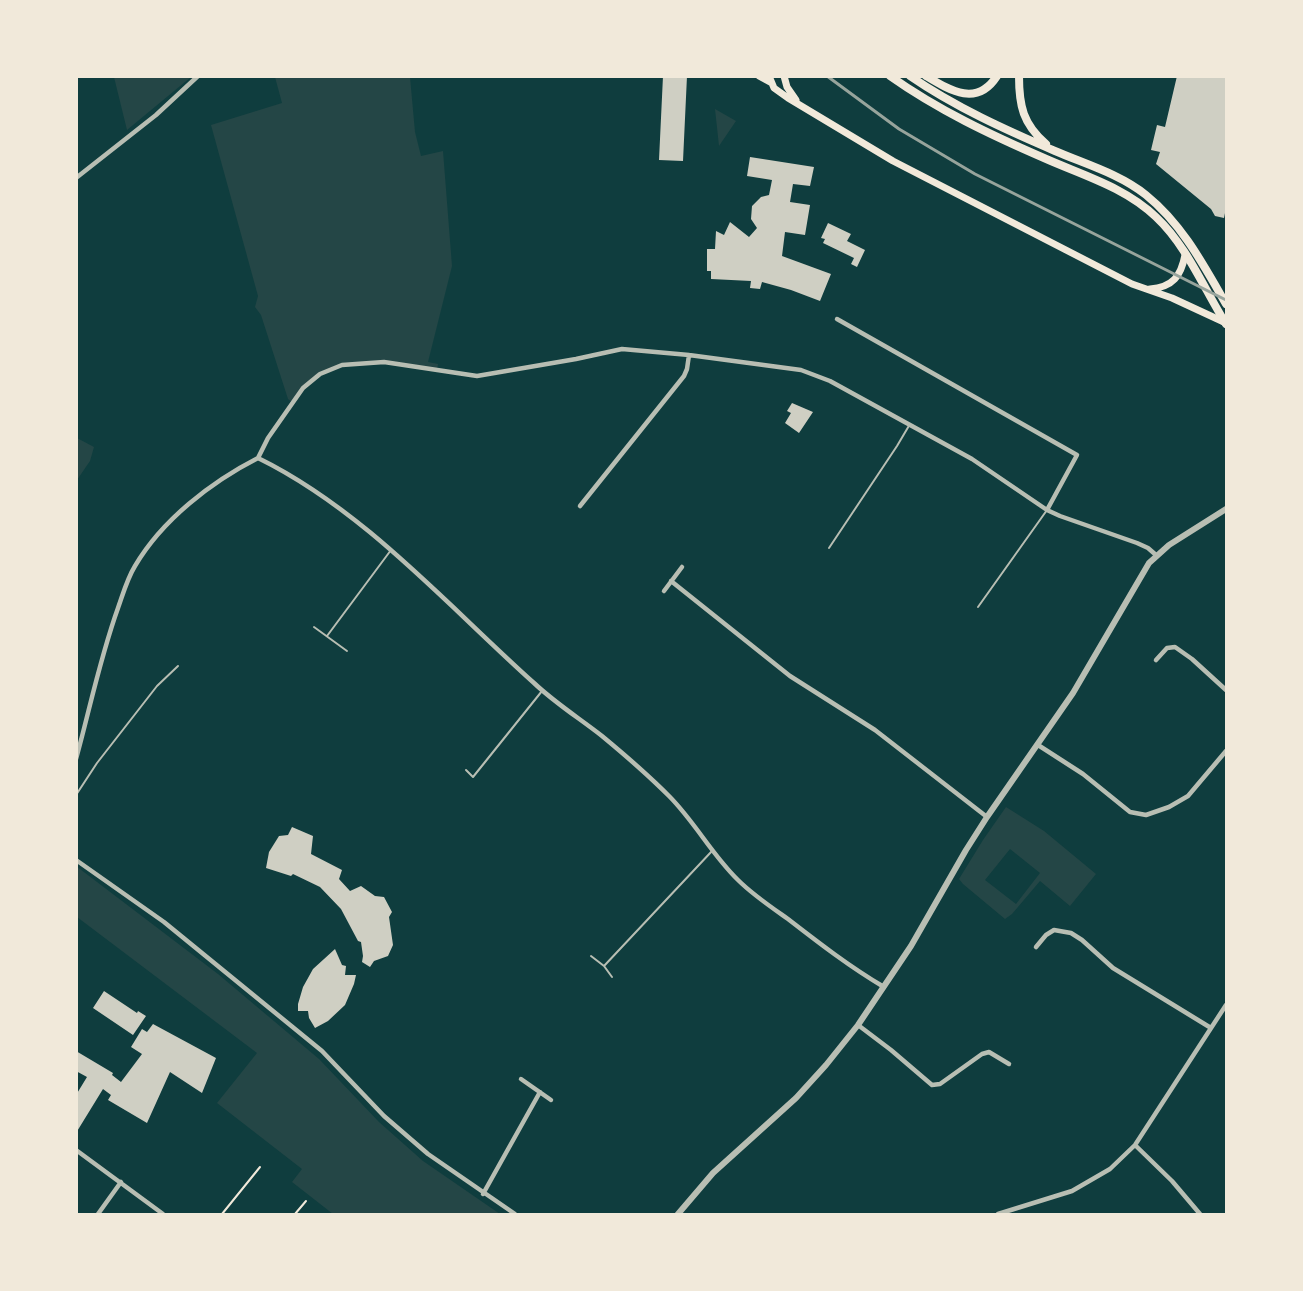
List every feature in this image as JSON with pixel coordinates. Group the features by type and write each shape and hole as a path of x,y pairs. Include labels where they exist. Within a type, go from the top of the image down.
{"main road":[{"path":"759,76 769,79 778,91 893,161 1055,246 1144,289 1172,298 1226,323"},
{"path":"784,76 787,87 802,106"},
{"path":"890,76 983,130 1110,186 1136,201 1157,217 1184,253 1226,323"},
{"path":"910,76 973,113 1117,178 1144,193 1178,227 1227,304"},
{"path":"926,76 961,94 974,94 985,90 997,76"},
{"path":"1019,76 1019,96 1027,122 1033,133 1054,150"},
{"path":"1144,289 1161,288 1178,278 1184,253"}],"street":[{"path":"76,178 156,115 198,76"},
{"path":"837,319 1077,455 1047,510"},
{"path":"76,759 107,639 134,566 157,535 189,505 224,477 258,458 268,438 303,388 320,374 342,365 384,362 477,376 576,360 622,349 689,355 801,370 830,381 972,459 1047,510 1137,543 1156,555"},
{"path":"580,506 684,376 689,355"},
{"path":"258,458 340,509 391,550 542,691 603,737 654,782 687,816 712,851 749,890 847,964 884,987"},
{"path":"678,1215 713,1173 810,1084 858,1025 922,928 953,871 987,817 1073,693 1143,571 1156,555 1169,545 1227,509"},
{"path":"664,591 682,567"},
{"path":"671,581 776,666 875,730 987,817"},
{"path":"1156,660 1167,648 1175,647 1192,658 1227,690"},
{"path":"1038,745 1083,774 1130,812 1146,814 1169,807 1188,796 1227,751"},
{"path":"76,860 164,922 322,1051 384,1116 428,1155 515,1215"},
{"path":"1036,947 1054,930 1071,933 1113,968 1211,1028"},
{"path":"998,1215 1072,1191 1110,1169 1135,1145 1227,1005"},
{"path":"858,1025 932,1085 940,1084 982,1054 989,1052"},
{"path":"983,1044 989,1052 1009,1064"},
{"path":"521,1079 551,1100"},
{"path":"483,1194 540,1092"},
{"path":"1135,1145 1172,1181 1200,1215"},
{"path":"76,1150 163,1215"},
{"path":"98,1215 121,1182"}],"lane":[{"path":"829,548 910,424"},
{"path":"978,607 1047,510"},
{"path":"327,636 391,550"},
{"path":"314,627 347,651"},
{"path":"76,795 97,763 137,711 157,686 178,666"},
{"path":"466,770 473,777 542,691"},
{"path":"604,966 712,851"},
{"path":"591,956 604,966 612,977"}],"path":[{"path":"222,1215 260,1167"},
{"path":"295,1215 306,1201"}],"shaded area":[{"path":"114,76 191,77 127,130"},
{"path":"275,77 410,77 415,132 421,156 443,151 452,266 428,362 438,364 437,370 372,363 340,367 310,381 293,403 288,399 261,315 255,307 258,296 211,125 282,103"},
{"path":"715,109 736,121 719,146"},
{"path":"77,438 94,447 90,461 77,480"},
{"path":"1006,807 1044,831 1096,874 1070,906 1040,881 1005,919 959,879","holes":["1010,849 1040,873 1016,904 985,880"]},
{"path":"76,866 218,974 319,1059 379,1122 423,1161 500,1214 333,1214 292,1182 302,1169 217,1103 257,1053 77,917"}],"building":[{"path":"663,76 687,76 683,161 659,160"},
{"path":"1177,76 1226,76 1226,208 1224,218 1215,216 1211,209 1156,164 1160,152 1151,150 1157,125 1165,127"},
{"path":"750,157 814,167 810,186 793,184 790,202 810,205 805,235 785,232 782,256 831,274 820,301 762,282 760,289 750,288 751,281 711,279 711,271 707,271 707,249 715,249 716,231 724,235 730,222 749,237 757,228 751,219 752,206 761,197 769,195 772,180 747,176"},
{"path":"828,223 851,234 847,241 865,250 857,267 851,264 854,258 823,243 825,239 821,238"},
{"path":"792,403 813,412 799,433 785,423 791,413 787,411"},
{"path":"292,827 313,836 311,854 342,870 339,879 350,891 361,886 375,896 384,897 392,912 389,917 393,945 388,956 374,961 370,967 362,962 361,942 358,941 341,909 320,887 293,874 291,876 266,868 269,852 279,836 288,835"},
{"path":"335,949 342,965 346,966 345,975 356,975 354,984 345,1005 328,1021 315,1028 308,1011 298,1011 298,1004 303,987 313,969"},
{"path":"104,991 137,1013 138,1011 146,1016 133,1035 93,1008"},
{"path":"153,1024 216,1058 202,1093 170,1072 147,1123 108,1100 111,1095 103,1089 76,1133 76,1095 87,1077 76,1071 76,1051 113,1073 112,1075 121,1082 142,1054 131,1047 142,1029 147,1032"}],"railway":[{"path":"827,76 899,129 975,174 1226,300"}]}
